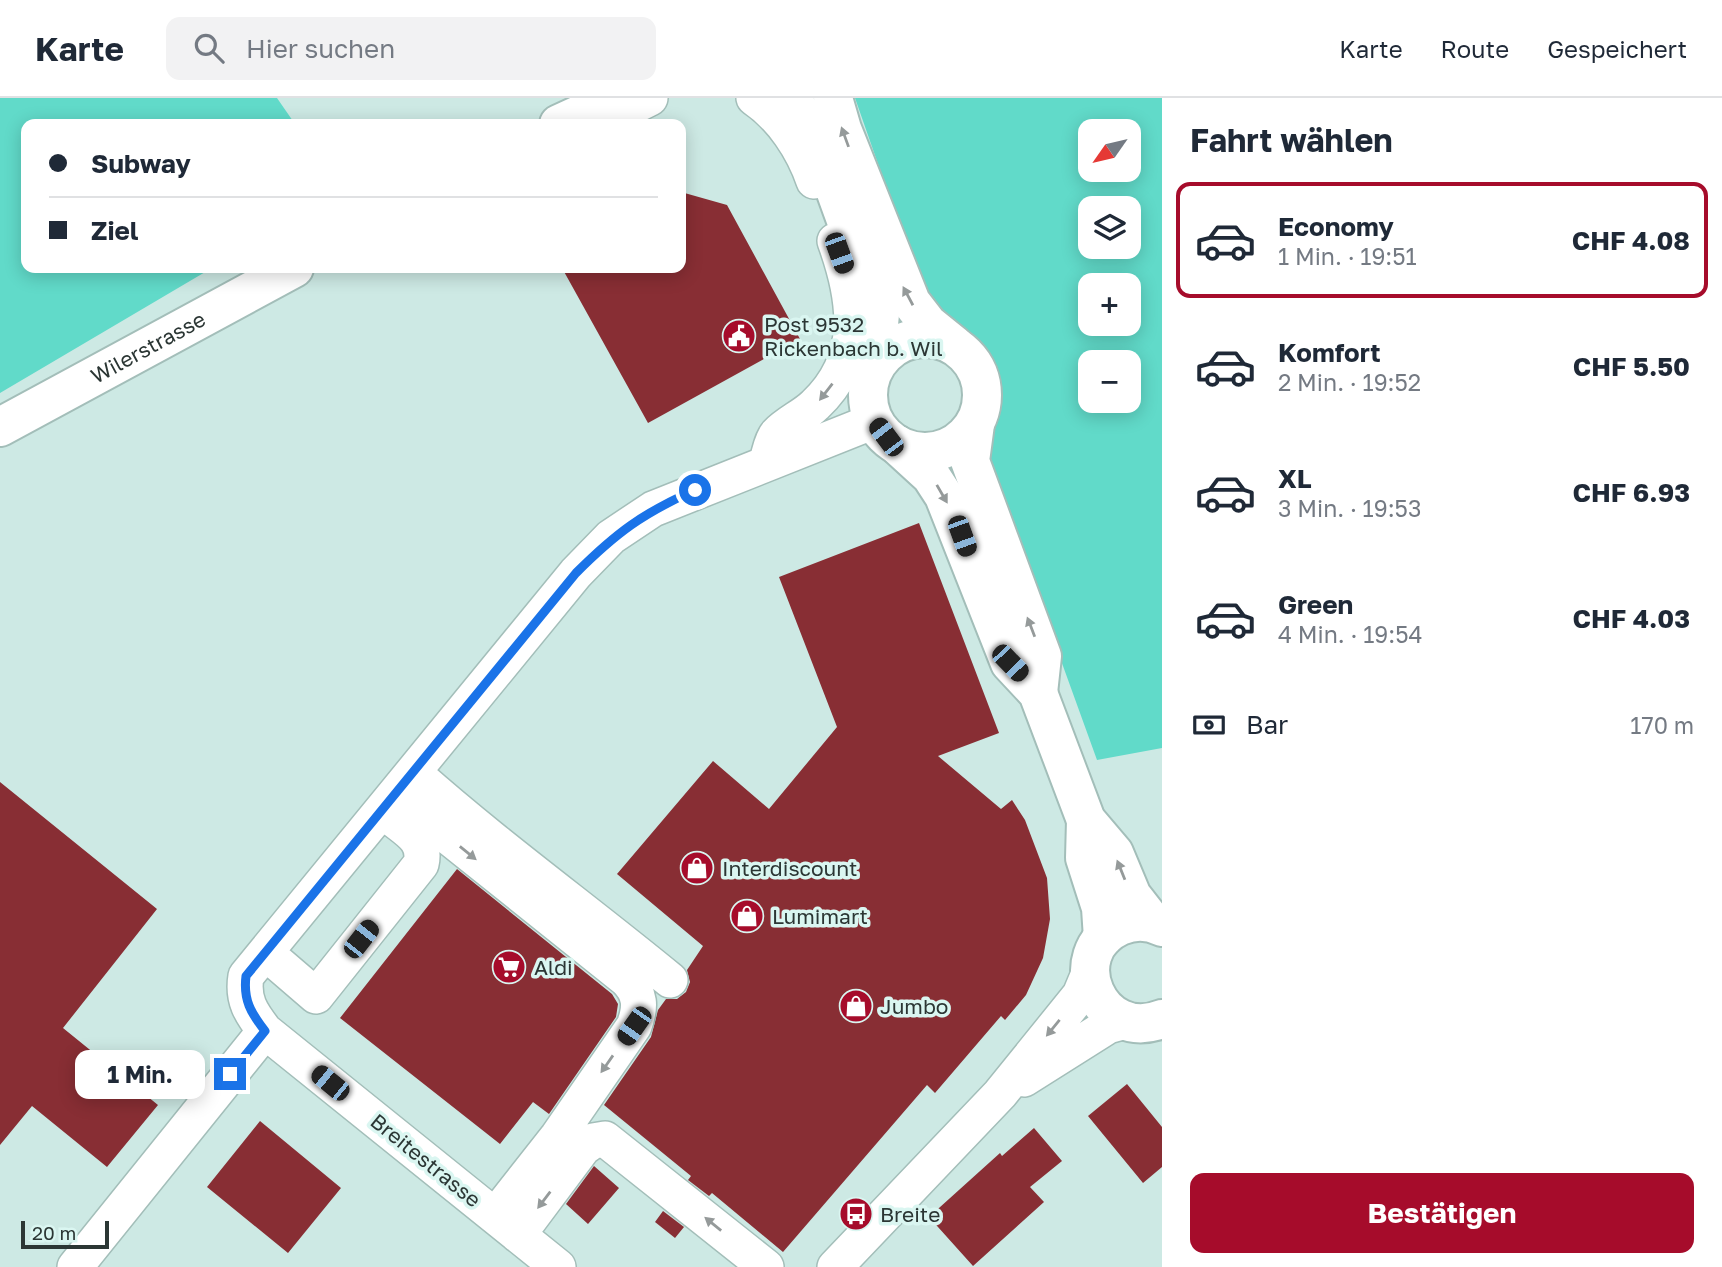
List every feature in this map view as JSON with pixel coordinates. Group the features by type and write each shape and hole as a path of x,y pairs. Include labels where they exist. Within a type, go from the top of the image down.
{"main road":[{"path":"792,98 821,151 880,314 875,365 868,384 868,405 885,433 931,476 944,496 1010,663 1038,693 1086,820 1114,853 1132,896 1158,925"},
{"path":"833,98 842,129 911,302 928,324 976,368 982,384 982,404 975,424 971,461 1042,656 1038,693"},
{"name":"Wilerstrasse","path":"0,427 286,273"},
{"path":"875,365 888,350 906,340 935,337 954,345"},
{"path":"885,433 915,452 935,452 962,439 975,424"},
{"path":"1086,820 1085,858 1101,908 1092,988 1099,1003 1111,1014 1152,1022"},
{"path":"1096,954 1126,923 1158,925"}],"street":[{"path":"589,107 626,110 650,98"},
{"path":"754,98 772,111 808,164 848,277 853,314 846,363 825,396 799,420 775,435 766,464"},
{"name":"Breitestrasse","path":"558,1267 265,1031 251,1013 244,993 246,976 576,573 611,537 653,509 766,464 885,433"},
{"path":"398,793 456,811 564,893 670,980"},
{"path":"266,953 316,996 421,864 424,851 422,843 398,793"},
{"path":"398,793 626,979 639,998 640,1011 634,1026 558,1136 507,1226"},
{"path":"835,1267 1000,1094 1080,995 1096,954"},
{"path":"1000,1094 1108,1026 1152,1022"},
{"path":"75,1267 265,1031"},
{"path":"507,1226 583,1148 593,1141 605,1139 766,1267"}],"green space":[{"path":"0,98 277,98 292,119 21,119 21,273 204,273 0,393"},
{"path":"855,98 1162,98 1162,748 1097,760 990,464 992,369 922,290"}],"building":[{"path":"686,193 727,205 800,339 648,423 565,273 686,273"},
{"path":"919,523 999,733 938,756 1001,809 1012,800 1025,820 1047,878 1050,919 1043,958 1026,995 1005,1020 1001,1016 935,1093 927,1085 783,1252 712,1193 709,1196 688,1180 691,1176 604,1105 651,1037 658,1010 666,999 677,999 686,992 690,982 687,970 703,946 617,874 713,761 769,809 837,727 779,577"},
{"path":"0,782 157,909 63,1028 158,1105 107,1167 32,1106 0,1145"},
{"path":"457,869 612,994 618,1004 616,1017 549,1114 533,1102 500,1144 340,1018"},
{"path":"1127,1084 1162,1127 1162,1167 1143,1183 1088,1116"},
{"path":"260,1121 341,1188 288,1253 207,1187"},
{"path":"1034,1128 1062,1161 1030,1187 1044,1202 973,1266 929,1217 1000,1153 1002,1156"},
{"path":"594,1166 619,1188 588,1224 566,1204"},
{"path":"663,1211 684,1227 675,1238 655,1222"}],"place":[{"name":"Post 9532 Rickenbach b. Wil","path":"739,336"},
{"name":"Interdiscount","path":"697,868"},
{"name":"Lumimart","path":"747,916"},
{"name":"Aldi","path":"509,967"},
{"name":"Jumbo","path":"856,1006"},
{"name":"Breite","path":"856,1214"}],"route":[{"path":"230,1074 265,1031 251,1013 244,993 246,976 576,573 611,537 653,509 695,490"}]}
